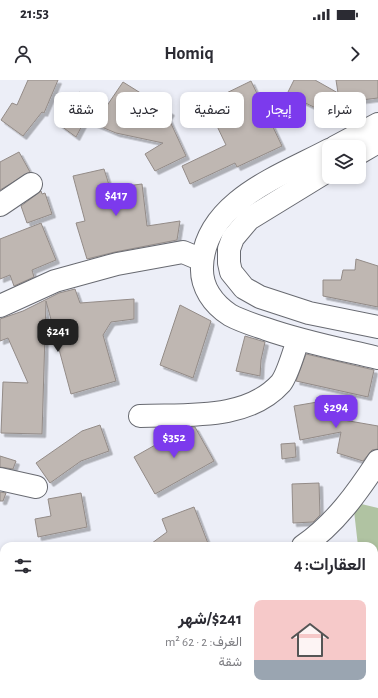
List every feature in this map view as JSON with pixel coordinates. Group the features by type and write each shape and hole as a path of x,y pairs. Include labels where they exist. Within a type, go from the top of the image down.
{"main road":[{"path":"348,140 378,124"},
{"path":"366,149 378,142"},
{"path":"322,154 246,195 220,217 211,234 202,260 202,277 208,294 219,307 231,315 250,324 298,340 378,358"},
{"path":"322,174 249,219 233,238 229,249 229,263 231,272 244,288 260,297 309,312 378,327"},
{"path":"0,205 31,184"},
{"path":"0,306 55,281 117,264 183,252 202,260"},
{"path":"140,416 225,412 264,398 282,382 298,340"},
{"path":"309,542 334,520 354,496 378,461"},
{"path":"0,479 36,487"}],"green space":[{"path":"353,502 378,508 378,542 358,542"}],"building":[{"path":"28,80 58,80 44,113 42,112 23,136 1,120 12,103 17,105"},
{"path":"294,80 315,80 336,92 314,92 314,107 306,103 306,92 288,92"},
{"path":"336,80 378,80 378,98 366,99 366,92 338,92"},
{"path":"251,81 256,92 252,92 252,128 273,128 282,146 237,167 235,163 190,184 182,166 226,145 218,128 244,128 244,92 228,92"},
{"path":"123,82 139,92 116,92"},
{"path":"116,92 116,128 172,128 172,126 186,156 155,171 145,154 163,143 116,133 104,128 108,128 108,104"},
{"path":"64,128 81,128 76,137"},
{"path":"19,152 30,172 0,190 0,162"},
{"path":"104,169 110,188 142,184 147,226 180,221 177,240 87,259 76,223 85,221 73,176"},
{"path":"41,191 42,194 45,193 52,214 27,223 21,206"},
{"path":"41,223 56,260 32,270 34,277 14,286 10,275 0,279 0,239"},
{"path":"356,259 378,266 378,307 323,296 323,280 341,280 343,270 355,270"},
{"path":"75,289 80,303 134,299 134,319 111,322 103,335 116,381 71,394 46,301 42,434 1,433 3,382 28,383 8,338 0,341 0,319 23,311 59,293"},
{"path":"180,305 211,321 193,378 160,365"},
{"path":"245,336 265,342 261,360 260,376 236,371"},
{"path":"306,354 374,370 368,397 296,381"},
{"path":"335,399 332,418 378,426 378,449 372,450 363,461 337,453 341,432 300,440 294,406"},
{"path":"100,425 109,451 81,461 50,483 36,463 82,431"},
{"path":"187,427 195,427 214,461 155,494 134,457"},
{"path":"295,443 296,457 282,459 281,444"},
{"path":"0,456 16,461 13,469 0,467"},
{"path":"319,483 320,515 313,522 293,523 292,484"},
{"path":"0,492 6,493 3,501 0,501"},
{"path":"81,493 87,527 38,537 35,519 51,516 48,499"},
{"path":"194,507 207,542 153,542 167,532 162,519"}]}
